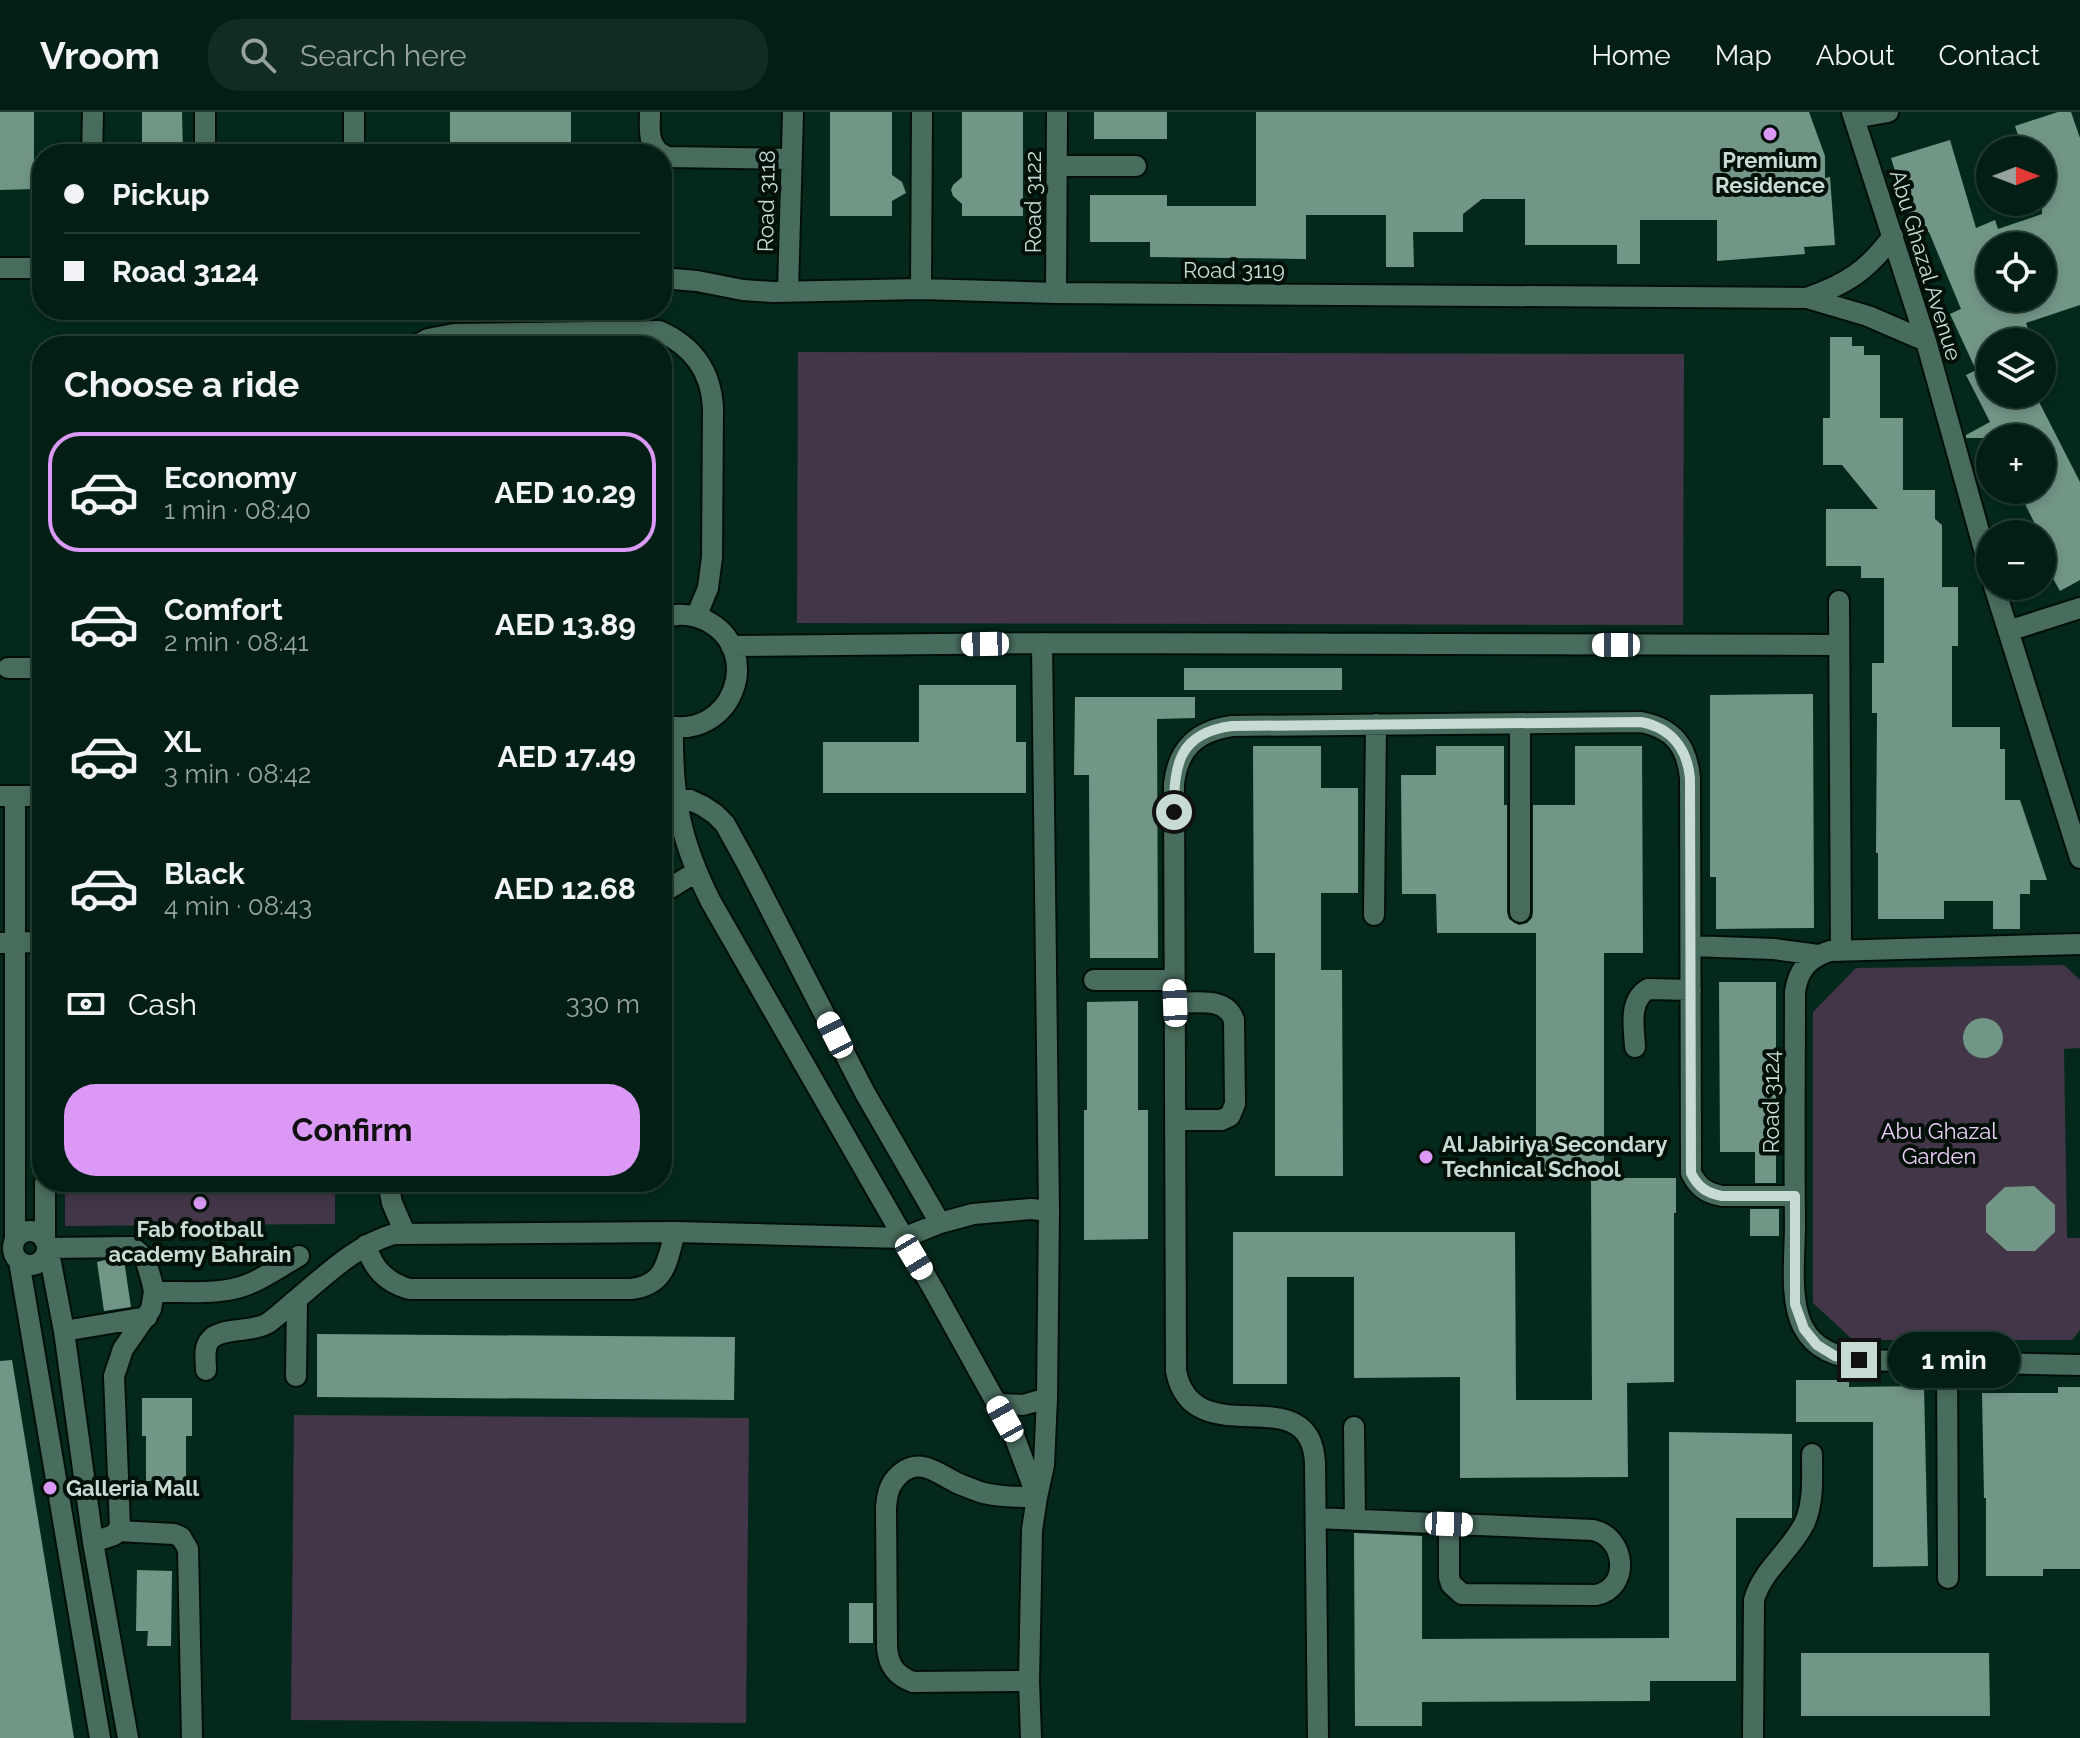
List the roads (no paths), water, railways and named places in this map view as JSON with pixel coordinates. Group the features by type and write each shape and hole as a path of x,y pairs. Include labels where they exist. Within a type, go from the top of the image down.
{"street":[{"path":"92,144 93,112"},
{"path":"205,112 205,144"},
{"path":"354,112 354,144"},
{"path":"650,112 652,144"},
{"name":"Road 3118","path":"788,291 793,112"},
{"path":"921,289 922,112"},
{"name":"Road 3122","path":"1056,293 1057,112"},
{"path":"1853,115 1888,112"},
{"name":"Abu Ghazal Avenue","path":"1853,115 1926,341 1976,521"},
{"path":"672,157 792,159"},
{"path":"1058,166 1136,166"},
{"path":"1807,298 1833,289 1856,276 1877,258 1893,236"},
{"path":"0,268 32,268"},
{"name":"Road 3119","path":"672,279 743,290 788,291 921,289 1056,293 1807,298"},
{"path":"1807,298 1868,316 1926,341"},
{"path":"444,336 659,331 668,336"},
{"path":"672,338 693,354 708,379 712,393 711,573 696,617"},
{"path":"1998,600 2080,858"},
{"path":"1839,601 1841,951"},
{"path":"2008,631 2080,608"},
{"path":"672,616 682,614 696,617 717,628 731,646 737,673 730,699 712,718 687,728 672,726"},
{"path":"731,646 1042,643 1838,645"},
{"path":"1031,1738 1031,1558 1037,1497 1044,1465 1049,1211 1042,643"},
{"path":"8,668 32,668"},
{"path":"1318,1738 1316,1518 1312,1442 1299,1426 1279,1418 1207,1412 1190,1401 1178,1382 1176,1371 1174,784 1175,772 1184,751 1204,733 1232,726 1641,722 1663,729 1686,755 1690,778 1691,1173 1703,1190 1722,1196 1795,1196"},
{"path":"1520,723 1520,912"},
{"path":"1374,915 1376,724"},
{"path":"672,763 680,824 696,872 997,1404 1019,1447 1037,1497"},
{"path":"32,796 7,796 12,1248 100,1738"},
{"path":"676,798 703,806 725,824 865,1093 940,1223"},
{"path":"672,887 696,872"},
{"path":"7,943 32,942"},
{"path":"1691,946 1774,949 1818,955 1830,951 2080,944"},
{"name":"Road 3124","path":"1818,955 1801,970 1795,992 1795,1304 1804,1329 1817,1345 1835,1356 1859,1360 2080,1365"},
{"path":"1094,980 1174,980"},
{"path":"1635,1047 1634,1010 1637,997 1648,989 1691,990"},
{"path":"1175,1003 1218,1003 1232,1013 1235,1090 1233,1110 1226,1118 1175,1120"},
{"path":"12,1248 29,1265 40,1262 46,1247 45,1192"},
{"path":"390,1192 405,1233"},
{"path":"206,1370 206,1348 211,1338 218,1333 244,1331 269,1322 333,1268 383,1237 405,1233 675,1232 903,1238 973,1214 1049,1211"},
{"path":"12,1248 22,1232 33,1231 42,1236 51,1263 64,1331 93,1542 128,1738"},
{"path":"366,1245 376,1269 385,1279 409,1289 631,1289 651,1284 660,1276 666,1266 675,1232"},
{"path":"46,1247 132,1247 145,1258 154,1292 151,1309 130,1336 114,1376 121,1523 114,1535 93,1542"},
{"path":"154,1292 213,1291 239,1287 299,1256"},
{"path":"296,1376 297,1299"},
{"path":"64,1331 147,1317"},
{"path":"1947,1362 1948,1578"},
{"path":"997,1404 1023,1405 1047,1398"},
{"path":"1354,1427 1355,1520"},
{"path":"1753,1738 1754,1600 1761,1582 1806,1520 1811,1503 1812,1454"},
{"path":"1029,1681 913,1682 897,1673 888,1656 886,1508 887,1492 894,1479 906,1469 920,1466 935,1469 956,1482 984,1493 1037,1497"},
{"path":"1316,1518 1593,1530 1602,1532 1615,1544 1618,1553 1617,1582 1604,1594 1596,1595 1462,1594 1449,1577 1449,1524"},
{"path":"118,1531 174,1534 181,1537 188,1549 192,1738"}],"place":[{"name":"Premium Residence","path":"1770,134"},
{"name":"Al Jabiriya Secondary Technical School","path":"1426,1157"},
{"name":"Fab football academy Bahrain","path":"200,1203"},
{"name":"Galleria Mall","path":"50,1488"}],"park label":[{"name":"Abu Ghazal Garden","path":"1939,1144"}]}
